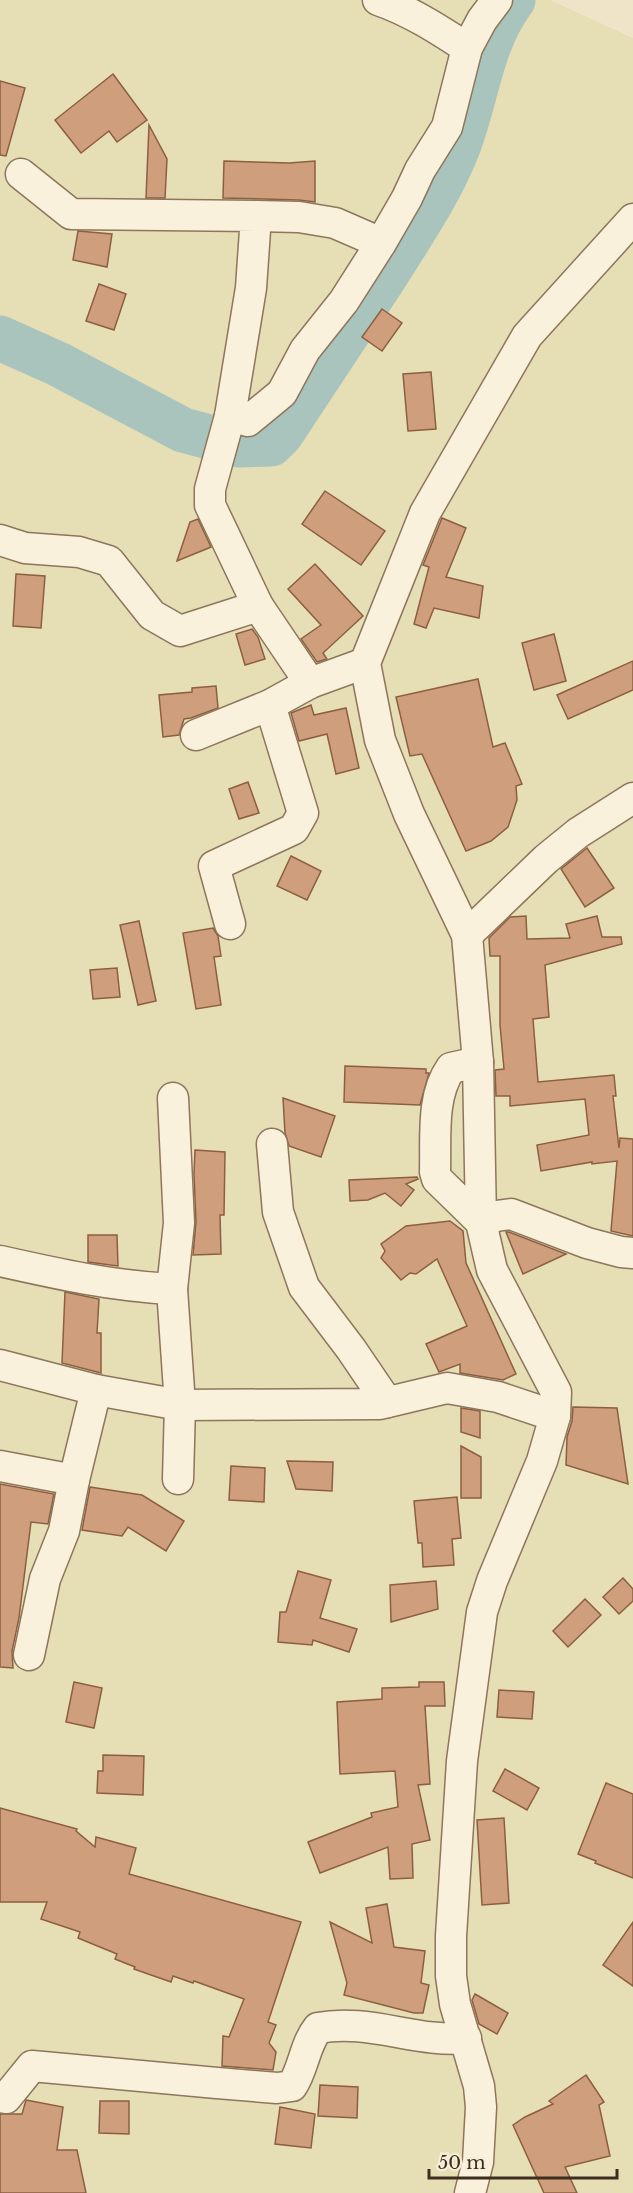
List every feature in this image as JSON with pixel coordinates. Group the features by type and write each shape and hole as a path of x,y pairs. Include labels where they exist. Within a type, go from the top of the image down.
{"street":[{"path":"378,0 398,7 432,25 467,48"},
{"path":"230,416 248,421 282,393 305,350 344,301 381,243 420,170 447,127 467,48 482,20 497,0"},
{"path":"21,174 71,214 299,217 335,223 381,243"},
{"path":"256,216 251,288 230,416 210,489 210,505 258,606 310,683"},
{"path":"470,2193 478,2162 481,2107 479,2086 455,2004 451,1976 451,1936 462,1761 481,1623 492,1581 542,1461 555,1416 556,1392 492,1270 481,1222 478,1062 467,934 414,823 380,740 365,663 425,513 527,336 633,219"},
{"path":"0,540 25,548 79,552 109,561 152,615 180,631 258,606"},
{"path":"196,735 270,705 310,683 365,663"},
{"path":"230,924 214,866 294,829 303,813 270,705"},
{"path":"467,934 546,859 578,833 633,798"},
{"path":"478,1062 452,1068 441,1085 436,1122 435,1172 437,1179 481,1222"},
{"path":"173,1098 178,1223 172,1289 180,1405 178,1479"},
{"path":"272,1144 278,1212 304,1287 351,1349 387,1402"},
{"path":"481,1222 496,1216 511,1214 587,1244 633,1253"},
{"path":"0,1261 64,1276 127,1287 172,1289"},
{"path":"0,1365 96,1390 180,1405 380,1404 447,1388 498,1397 555,1416"},
{"path":"29,1655 45,1580 64,1531 96,1390"},
{"path":"0,1466 74,1480"},
{"path":"0,2097 6,2098 32,2066 216,2084 278,2088 292,2086 299,2076 310,2039 318,2028 336,2024 396,2030 445,2040 466,2038"}],"shaded area":[{"path":"0,0 550,0 633,38 633,2193 0,2193"}],"building":[{"path":"113,74 147,120 117,142 109,131 81,153 55,120"},
{"path":"0,81 25,88 6,156 0,155"},
{"path":"149,125 167,159 165,198 146,198"},
{"path":"224,161 289,163 315,161 315,202 223,198"},
{"path":"78,231 112,234 107,267 73,260"},
{"path":"99,284 126,294 114,330 86,321"},
{"path":"382,309 402,323 382,351 362,337"},
{"path":"431,372 436,429 408,431 403,374"},
{"path":"325,491 385,531 361,565 302,524"},
{"path":"442,518 466,528 446,577 483,586 479,618 434,608 426,628 414,624 429,567 423,565"},
{"path":"198,519 211,547 177,561 190,522"},
{"path":"315,564 363,616 323,653 327,659 317,662 301,639 321,625 288,589"},
{"path":"16,574 45,576 41,628 13,626"},
{"path":"252,629 258,637 265,659 245,665 236,634"},
{"path":"554,634 566,681 534,690 522,643"},
{"path":"633,661 633,690 568,719 557,695"},
{"path":"478,679 493,747 505,743 522,784 516,786 517,800 508,827 491,841 466,851 422,754 410,756 396,697"},
{"path":"216,686 218,708 184,719 179,735 163,737 159,695 192,692 192,688"},
{"path":"311,705 314,715 346,708 359,768 336,774 327,734 299,741 291,713"},
{"path":"248,782 259,813 239,819 229,789"},
{"path":"587,848 614,888 585,907 561,869"},
{"path":"291,856 321,871 307,900 277,886"},
{"path":"526,916 527,939 570,938 566,924 597,916 602,937 621,937 622,944 545,965 549,1017 533,1019 538,1082 614,1075 616,1096 613,1096 619,1148 620,1138 633,1139 633,1236 611,1231 617,1161 592,1164 592,1162 541,1171 537,1145 589,1135 585,1099 510,1106 510,1096 496,1096 495,1070 504,1069 500,1025 500,956 490,956 489,938 510,917"},
{"path":"139,921 156,1001 138,1005 120,925"},
{"path":"213,928 218,936 221,956 214,957 221,1005 196,1009 183,933"},
{"path":"117,968 120,997 93,999 90,970"},
{"path":"345,1066 426,1069 426,1073 429,1073 420,1105 344,1102"},
{"path":"283,1098 335,1116 321,1157 289,1146 285,1133"},
{"path":"195,1150 225,1152 224,1215 220,1215 221,1254 193,1255 196,1222"},
{"path":"417,1177 418,1179 406,1184 414,1190 401,1206 385,1193 368,1200 350,1201 349,1180"},
{"path":"450,1221 463,1231 466,1263 516,1374 503,1380 460,1373 460,1364 439,1372 426,1344 467,1326 437,1259 416,1274 410,1273 401,1280 381,1258 385,1251 381,1244 406,1226"},
{"path":"506,1232 509,1232 566,1254 523,1274"},
{"path":"88,1235 117,1235 118,1266 88,1262"},
{"path":"65,1292 99,1299 97,1333 101,1333 101,1373 62,1363"},
{"path":"573,1407 617,1408 628,1484 566,1465 567,1437"},
{"path":"461,1408 480,1411 480,1438 461,1432"},
{"path":"461,1446 481,1457 481,1498 461,1498"},
{"path":"287,1461 333,1462 332,1491 296,1489"},
{"path":"231,1466 265,1468 264,1502 229,1500"},
{"path":"0,1484 54,1494 48,1524 31,1522 19,1618 12,1651 13,1668 0,1667"},
{"path":"90,1487 142,1495 184,1521 166,1551 128,1527 122,1536 82,1530"},
{"path":"457,1497 461,1538 452,1539 454,1565 423,1567 422,1543 418,1543 414,1501"},
{"path":"298,1571 331,1580 320,1618 357,1629 349,1652 313,1640 312,1645 278,1642 280,1612 286,1612"},
{"path":"623,1578 633,1589 633,1601 619,1614 603,1597"},
{"path":"436,1581 438,1609 391,1622 390,1585"},
{"path":"585,1599 601,1615 568,1647 553,1631"},
{"path":"74,1682 102,1688 94,1728 66,1722"},
{"path":"419,1682 444,1682 445,1706 425,1706 430,1784 418,1785 430,1840 412,1844 413,1878 390,1879 388,1847 320,1873 308,1842 372,1817 371,1813 398,1807 395,1771 340,1774 337,1702 382,1699 382,1688 419,1687"},
{"path":"499,1690 534,1692 532,1719 497,1717"},
{"path":"103,1755 144,1756 143,1795 97,1793 98,1771 103,1771"},
{"path":"505,1769 539,1788 527,1810 493,1791"},
{"path":"606,1783 633,1794 633,1878 578,1854"},
{"path":"0,1808 77,1829 76,1831 95,1847 96,1837 136,1848 129,1874 301,1922 268,2022 276,2025 269,2043 276,2052 273,2070 222,2066 223,2036 229,2037 244,1999 194,1981 193,1983 173,1976 171,1982 134,1969 135,1967 115,1959 117,1954 78,1938 80,1932 41,1919 47,1902 0,1902"},
{"path":"504,1818 509,1903 482,1905 477,1820"},
{"path":"387,1904 394,1947 425,1951 421,1983 429,1985 423,2013 414,2013 344,1995 347,1983 330,1922 372,1943 366,1908"},
{"path":"633,1922 633,1986 603,1965"},
{"path":"475,1994 508,2013 497,2034 479,2024 472,2000"},
{"path":"586,2075 604,2102 599,2105 610,2156 565,2167 577,2193 544,2193 513,2125 553,2104 549,2101"},
{"path":"320,2085 358,2087 357,2118 318,2116"},
{"path":"26,2100 63,2107 57,2150 77,2150 86,2193 0,2193 0,2114 22,2114"},
{"path":"100,2101 129,2101 129,2134 99,2133"},
{"path":"280,2107 315,2114 311,2148 275,2144"}],"waterway":[{"path":"0,338 58,364 183,430 239,445 271,444 281,434 433,200 463,133 493,36 513,0"}]}
